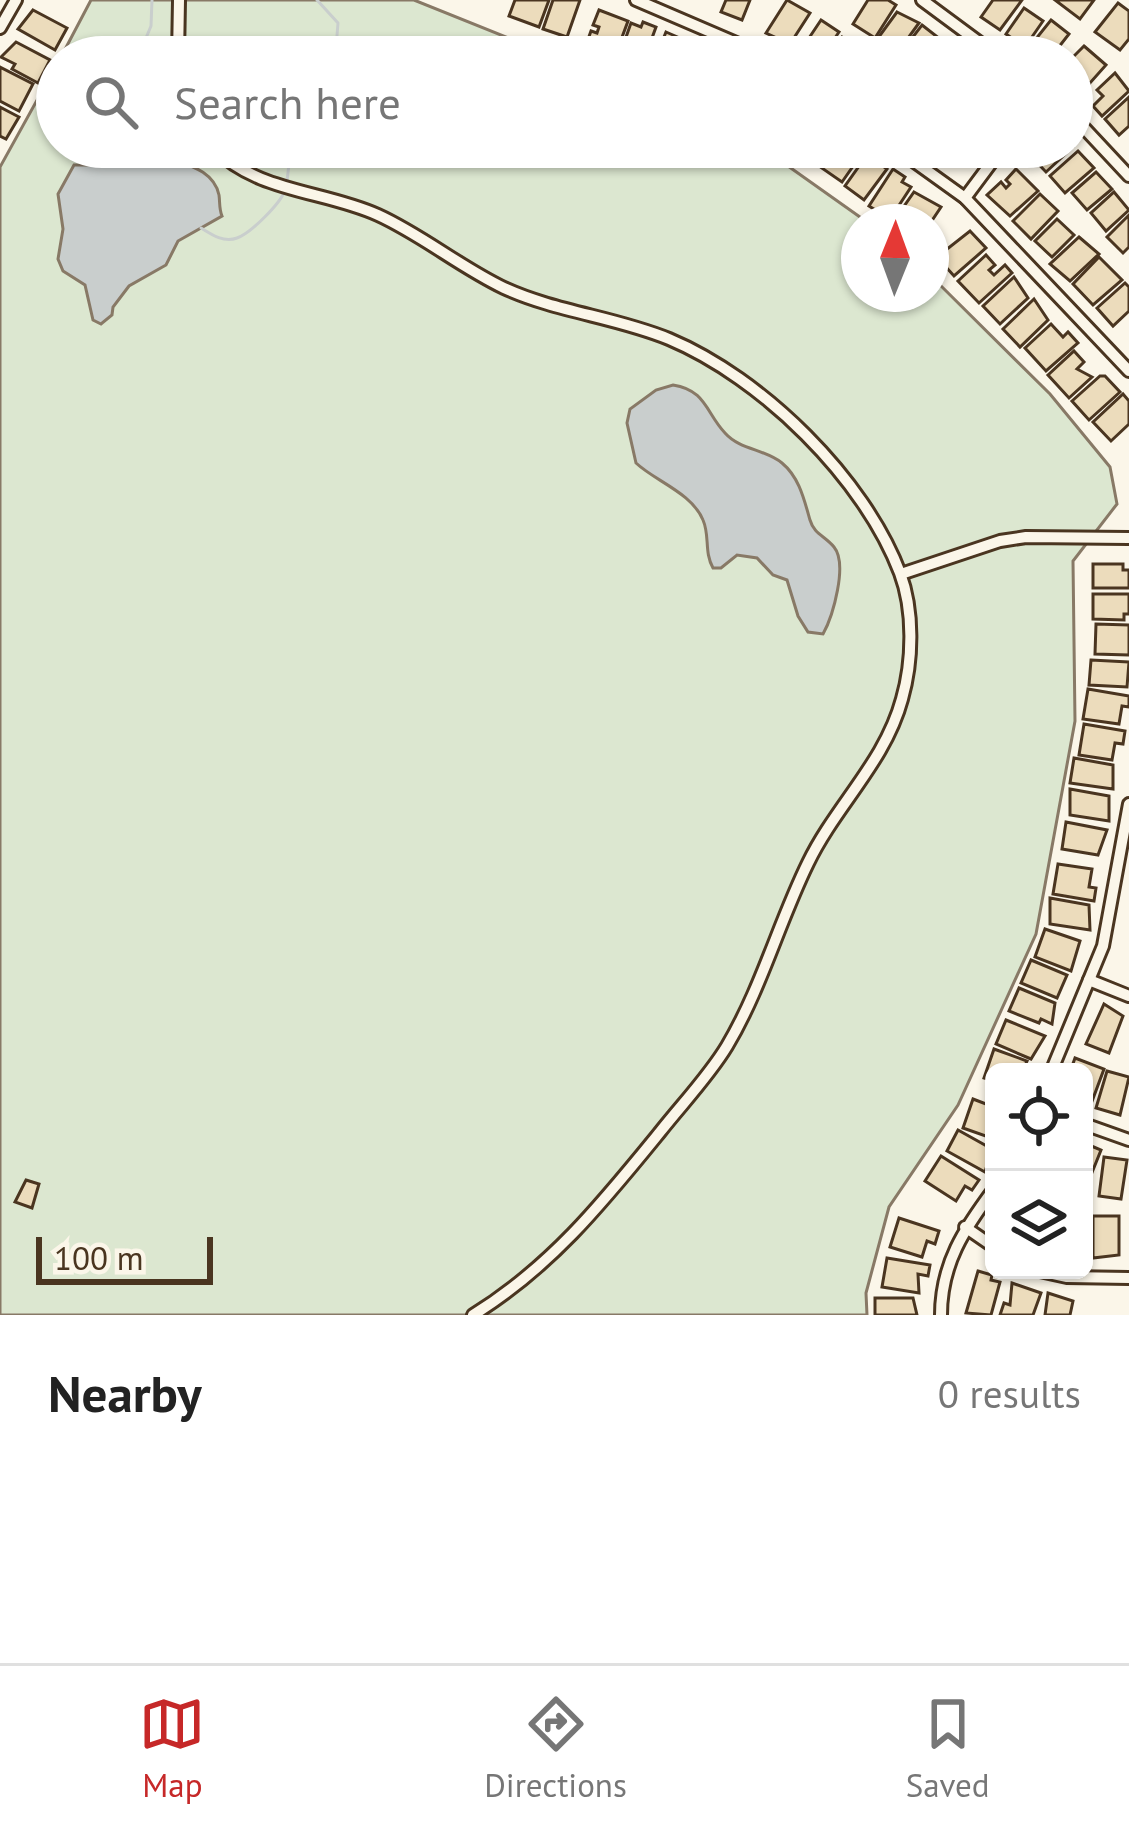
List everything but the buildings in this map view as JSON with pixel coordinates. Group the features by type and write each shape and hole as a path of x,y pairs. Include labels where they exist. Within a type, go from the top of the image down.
{"street":[{"path":"0,28 16,0"},
{"path":"636,0 721,36"},
{"path":"922,0 970,36"},
{"path":"178,36 179,6"},
{"path":"1093,137 1129,176"},
{"path":"237,168 265,182 376,214 507,290 668,339 721,367 758,391 813,444 876,525 901,574 908,608 908,668 893,727 875,764 819,840 727,1047 582,1227 513,1291 473,1315"},
{"path":"923,168 965,198 1129,371"},
{"path":"965,198 987,168"},
{"path":"901,574 1000,541 1129,538"},
{"path":"1055,1063 1108,928 1129,804"},
{"path":"1089,980 1129,995"},
{"path":"1093,1127 1129,1140"},
{"path":"941,1315 944,1278 965,1227 985,1201"},
{"path":"965,1227 985,1240"},
{"path":"1093,1277 1129,1278"}],"green space":[{"path":"91,0 414,0 504,36 72,36"},
{"path":"36,102 36,168 791,168 842,204 841,312 949,312 949,294 1050,394 1110,467 1117,504 1073,561 1075,721 1036,934 958,1105 889,1207 866,1293 867,1315 0,1315 0,167"}],"shaded area":[{"path":"72,168 194,168 212,180 222,216 178,241 166,265 129,286 101,324 93,320 85,285 63,271 58,259 63,229 58,194"},
{"path":"673,385 699,397 731,439 775,458 793,475 812,525 834,547 840,565 838,590 823,634 808,632 787,580 773,575 757,558 737,555 721,568 713,568 698,511 636,463 627,423 630,409 656,390"}],"waterway":[{"path":"147,36 152,0"},
{"path":"317,0 338,23 337,36"},
{"path":"287,181 289,168"},
{"path":"201,228 223,239 237,238 265,217 285,190"}]}
